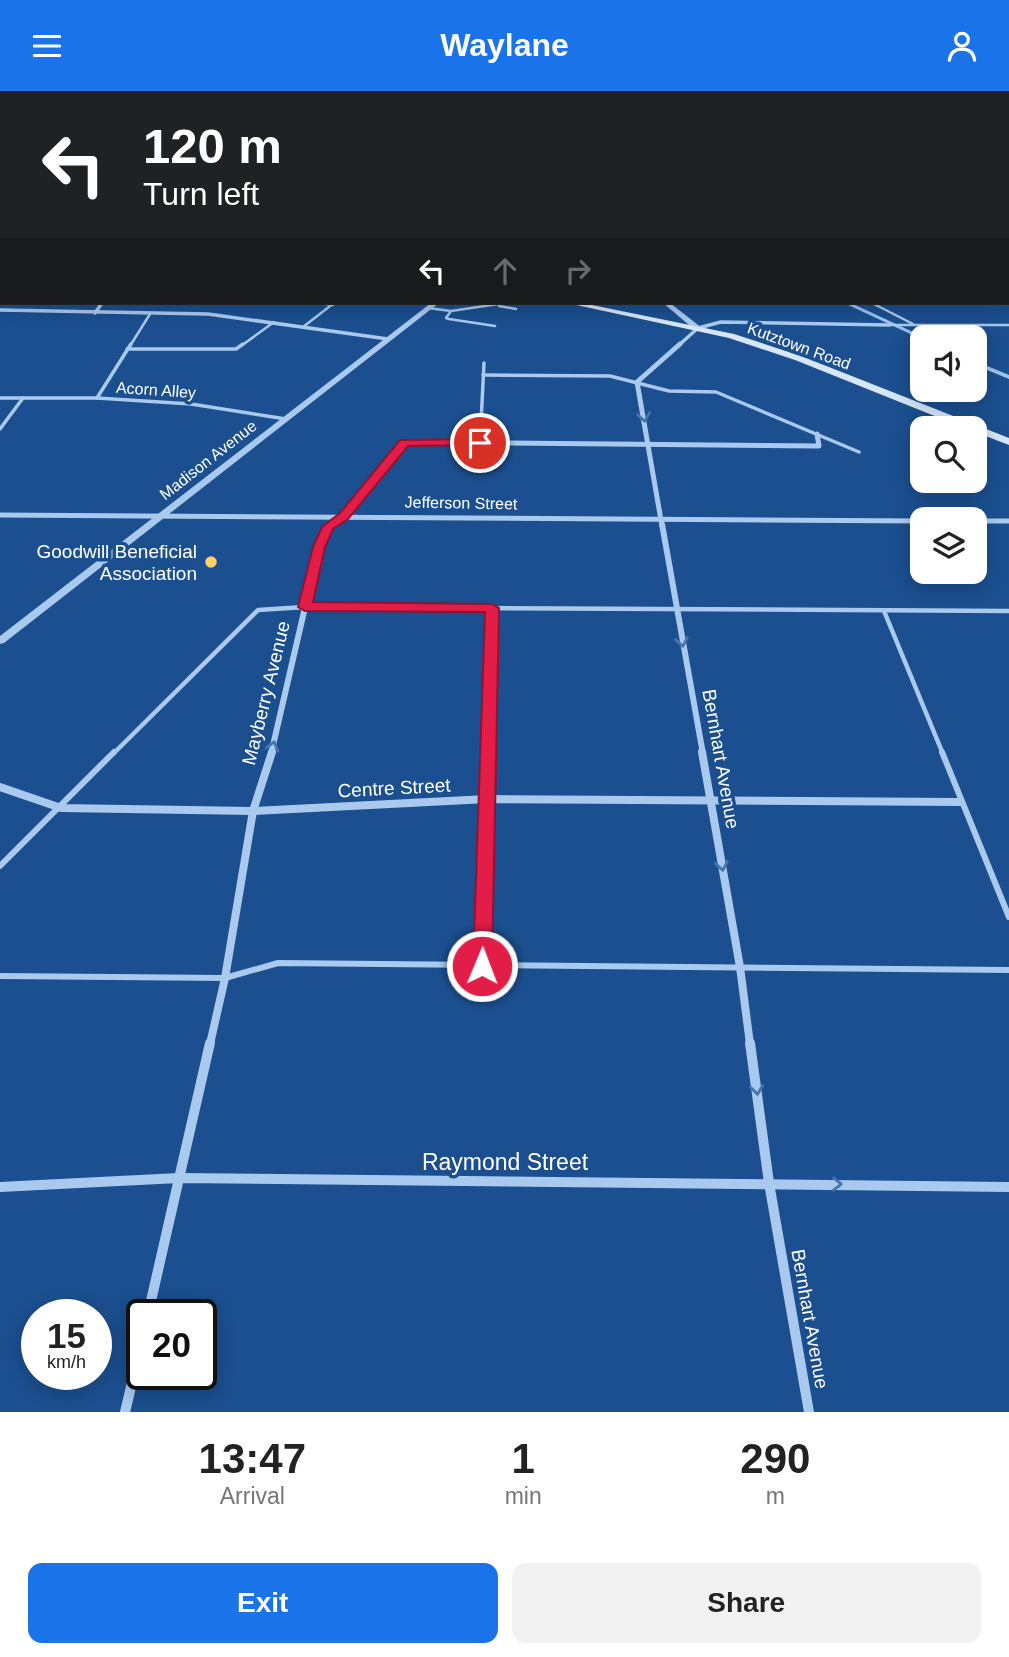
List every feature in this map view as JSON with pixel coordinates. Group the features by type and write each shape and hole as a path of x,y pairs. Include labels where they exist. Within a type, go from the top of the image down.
{"main road":[{"name":"Kutztown Road","path":"581,305 698,328 798,358 1009,442"}],"street":[{"path":"95,313 101,305"},
{"name":"Madison Avenue","path":"0,641 432,305"},
{"path":"669,305 698,328"},
{"path":"0,310 208,314 388,339"},
{"path":"638,381 698,328 721,323 889,325"},
{"name":"Bernhart Avenue","path":"638,381 740,967 769,1183 809,1412"},
{"name":"Mayberry Avenue","path":"151,1299 225,978 253,811 274,746 305,607 324,533 328,527 344,516 404,442 819,446 817,434"},
{"name":"Jefferson Street","path":"0,515 910,520"},
{"path":"987,521 1009,521"},
{"name":"Centre Street","path":"0,787 61,808 253,811 487,799 961,802"},
{"name":"Raymond Street","path":"0,1187 179,1178 1009,1187"},
{"path":"125,1412 130,1390"}],"lane":[{"path":"303,327 333,305"},
{"path":"432,305 451,311"},
{"path":"876,305 915,325"},
{"path":"495,326 446,317 451,311 468,306 516,309"},
{"path":"97,398 150,314"},
{"path":"127,349 236,349 274,322"},
{"path":"889,325 910,325"},
{"path":"987,325 1009,325"},
{"path":"480,443 484,363"},
{"path":"483,375 610,376 669,391 716,392 859,452"},
{"name":"Acorn Alley","path":"0,398 97,398 191,404 287,419"},
{"path":"0,429 23,398"},
{"path":"0,866 258,610 305,607 1009,611"},
{"path":"482,966 492,608"},
{"path":"884,611 1009,917"},
{"path":"0,976 225,978 278,964 1009,970"}],"waterway":[{"path":"851,305 910,332"},
{"path":"987,368 1009,377"}],"place":[{"name":"Goodwill Beneficial Association","path":"211,562"}],"route":[{"path":"480,443 404,442 344,516 324,533 305,607 492,608 482,966"}]}
